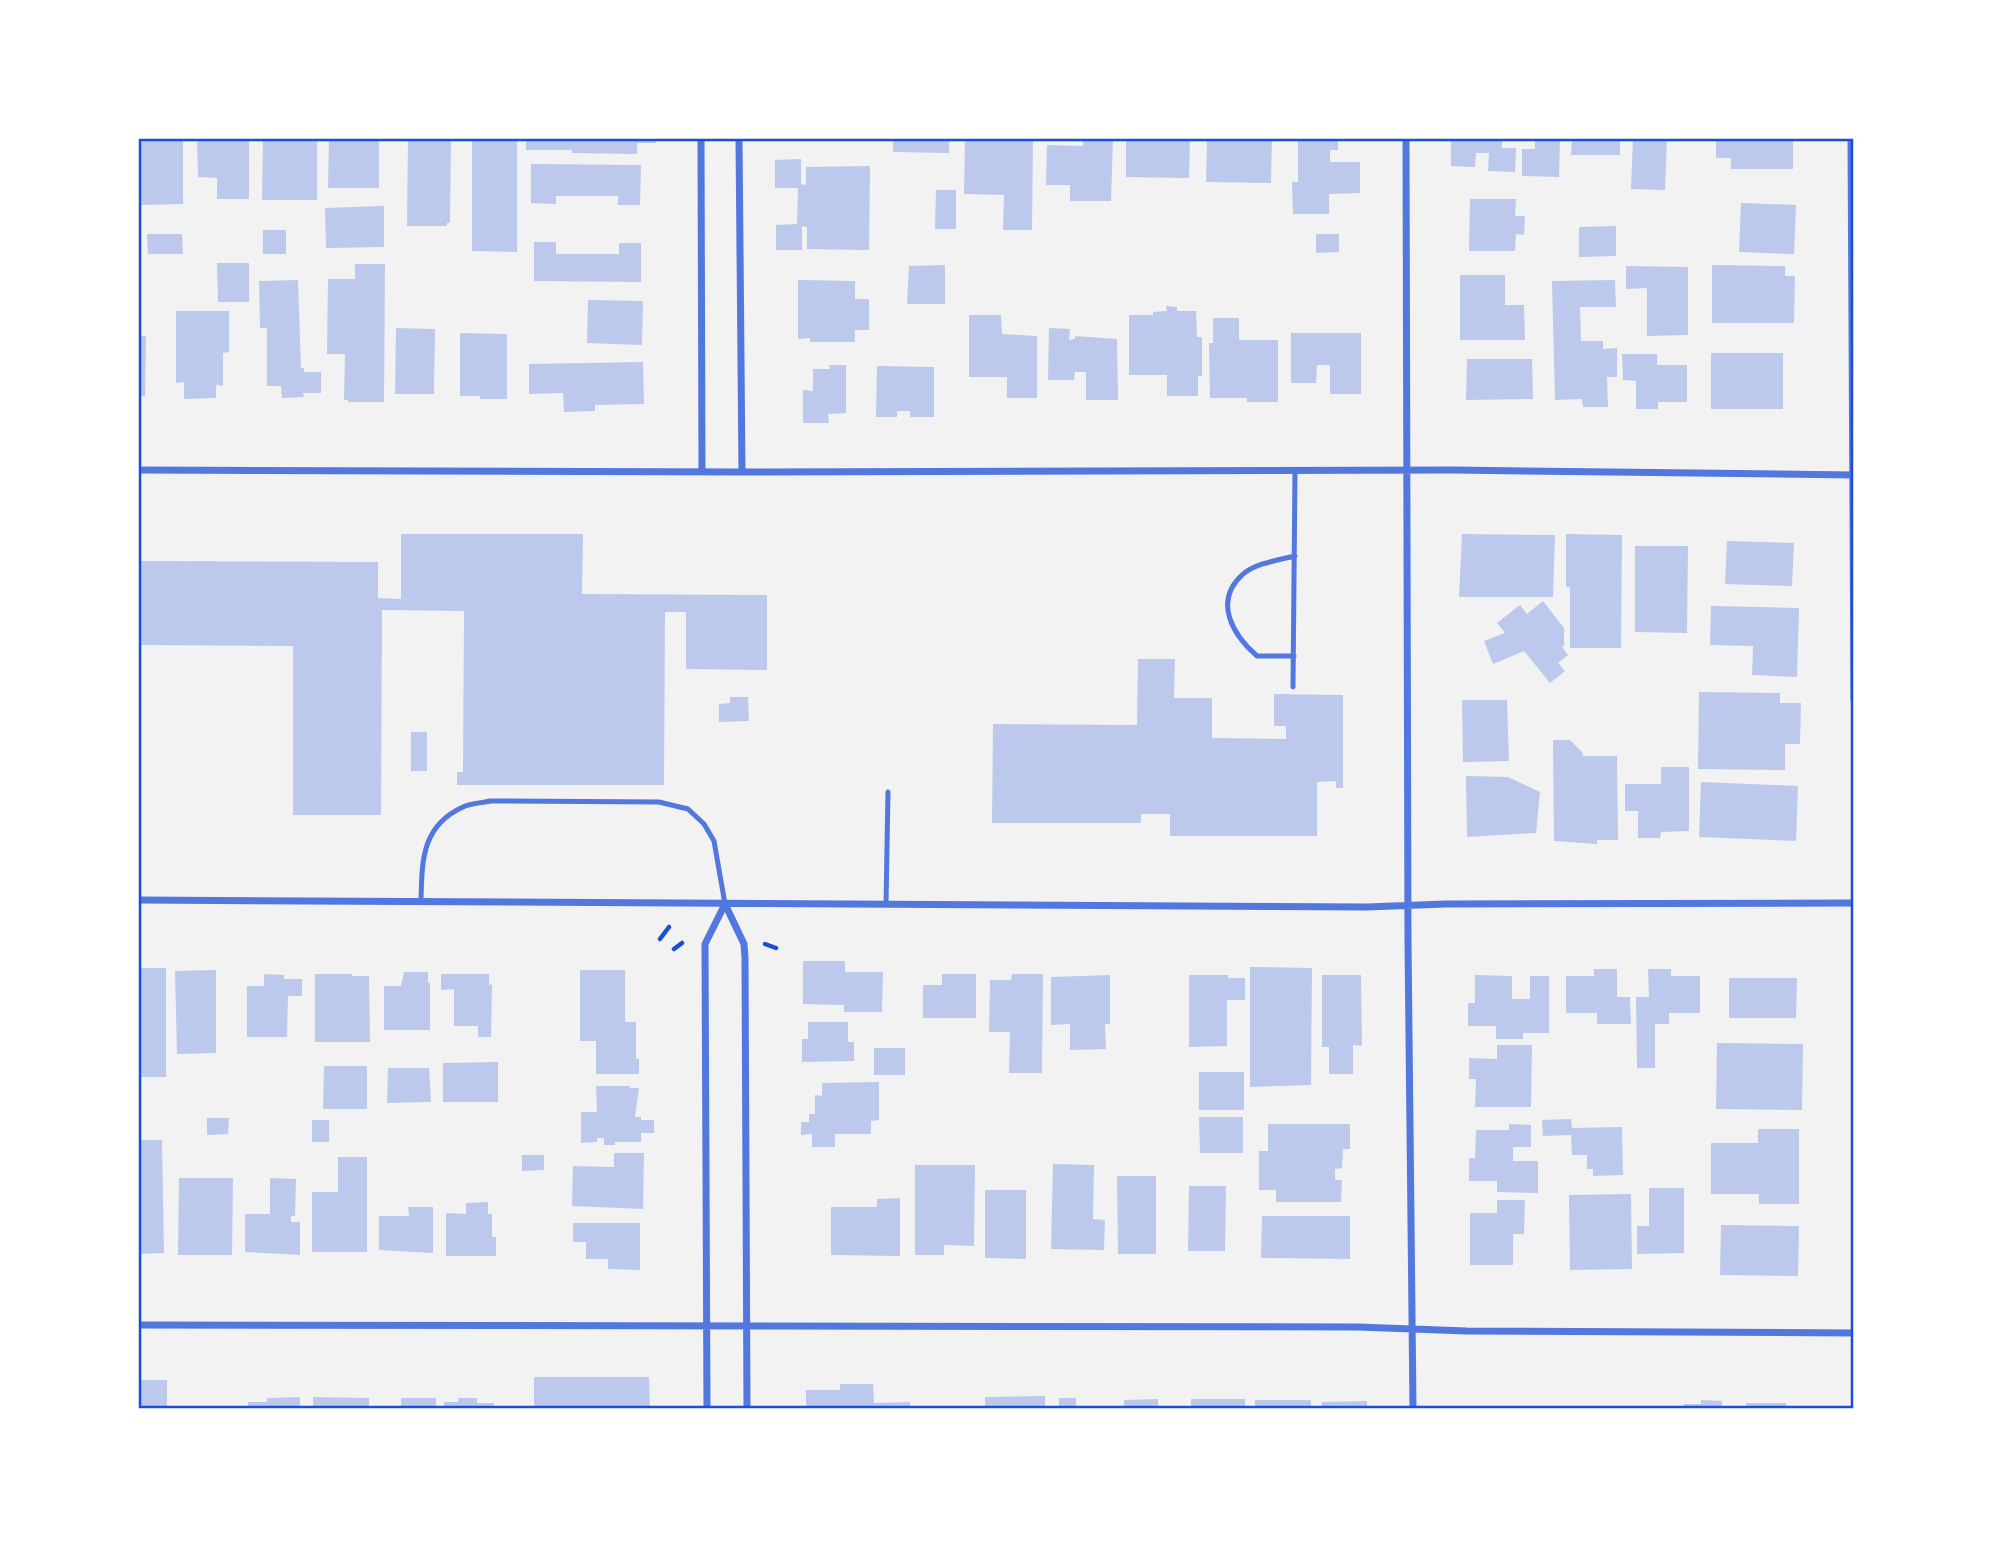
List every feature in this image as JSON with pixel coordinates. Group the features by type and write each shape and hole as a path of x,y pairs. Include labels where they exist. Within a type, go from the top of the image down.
{"street":[{"path":"701,138 702,471"},
{"path":"739,138 742,472"},
{"path":"1406,138 1408,905 1413,1409"},
{"path":"1851,138 1854,700"},
{"path":"138,470 1408,470 1853,475"},
{"path":"138,900 1367,907 1854,903"},
{"path":"707,1409 705,944 725,904"},
{"path":"725,904 744,944 745,958 747,1409"},
{"path":"138,1325 1358,1327 1854,1334"}],"lane":[{"path":"1293,688 1295,471"},
{"path":"1294,656 1257,656 1237,636 1230,624 1228,613 1234,587 1243,574 1260,565 1295,556"},
{"path":"886,904 888,792"},
{"path":"421,901 422,864 428,839 443,821 463,807 490,801 659,802 688,808 704,824 714,841 725,904"}],"path":[{"path":"660,939 669,927"},
{"path":"674,949 682,943"},
{"path":"765,944 776,948"}],"building":[{"path":"138,138 183,138 183,204 138,205"},
{"path":"197,138 249,138 249,199 217,199 217,178 198,177"},
{"path":"263,138 317,138 317,200 262,200"},
{"path":"329,138 379,138 379,188 328,188"},
{"path":"408,138 451,138 450,223 447,223 447,226 407,226"},
{"path":"472,138 517,138 517,252 472,251"},
{"path":"526,138 656,138 656,143 637,143 637,154 572,153 572,150 526,150"},
{"path":"893,138 949,138 949,153 893,152"},
{"path":"965,138 1033,138 1032,230 1003,230 1004,195 964,194"},
{"path":"1083,138 1113,138 1111,201 1070,201 1070,185 1046,185 1047,145 1083,146"},
{"path":"1126,138 1190,138 1189,178 1126,177"},
{"path":"1272,138 1271,183 1206,182 1207,139"},
{"path":"1298,138 1338,138 1338,150 1330,150 1330,162 1360,162 1360,193 1329,194 1329,214 1293,214 1292,182 1298,182"},
{"path":"1451,138 1502,138 1502,148 1516,148 1515,172 1488,171 1489,153 1476,153 1475,167 1451,166"},
{"path":"1535,138 1560,138 1559,177 1522,176 1522,149 1535,149"},
{"path":"1572,138 1620,138 1620,155 1571,155"},
{"path":"1633,138 1667,138 1665,190 1631,189"},
{"path":"1716,138 1793,138 1793,169 1731,169 1731,158 1716,158"},
{"path":"801,159 801,184 806,185 806,167 870,166 869,250 807,249 807,227 802,226 802,250 776,250 776,225 797,224 798,188 775,188 775,160"},
{"path":"531,164 641,165 640,205 618,205 618,196 556,196 556,204 531,203"},
{"path":"936,190 956,190 956,229 935,229"},
{"path":"1470,199 1516,199 1515,216 1525,216 1524,235 1516,234 1515,251 1469,251"},
{"path":"1741,203 1796,205 1794,254 1739,252"},
{"path":"384,206 384,247 326,248 325,208"},
{"path":"1616,226 1616,256 1579,257 1579,227"},
{"path":"263,230 286,230 286,254 263,254"},
{"path":"147,234 182,234 183,254 148,254"},
{"path":"1316,234 1339,234 1339,252 1316,253"},
{"path":"534,242 556,242 556,254 619,254 619,243 641,243 641,282 534,281"},
{"path":"217,263 249,263 249,302 218,302"},
{"path":"355,264 385,264 384,402 344,400 345,354 327,354 328,279 355,279"},
{"path":"945,265 945,304 907,304 909,266"},
{"path":"1712,265 1785,266 1785,276 1795,276 1794,323 1712,323"},
{"path":"1626,266 1688,267 1688,335 1647,336 1647,288 1626,289"},
{"path":"1460,275 1505,275 1505,305 1524,305 1525,340 1460,340"},
{"path":"298,280 301,368 304,368 304,372 321,372 321,393 303,393 304,397 282,398 281,386 267,386 267,328 260,328 259,281"},
{"path":"798,280 855,281 855,299 869,299 869,330 855,330 855,342 810,342 810,338 798,339"},
{"path":"1615,280 1616,307 1580,307 1581,341 1603,341 1603,349 1617,348 1617,377 1607,377 1608,407 1583,407 1582,399 1555,400 1552,281"},
{"path":"588,300 643,301 642,345 587,343"},
{"path":"1166,306 1177,307 1177,311 1196,311 1197,337 1202,337 1202,376 1198,376 1198,396 1167,396 1167,375 1129,375 1129,315 1153,315 1153,312 1167,311"},
{"path":"176,311 229,311 229,352 223,353 223,386 216,385 216,398 184,399 184,382 176,383"},
{"path":"969,315 1001,315 1002,334 1037,336 1037,398 1007,398 1007,377 969,377"},
{"path":"1213,318 1239,318 1239,340 1278,340 1278,402 1247,402 1247,398 1210,398 1209,343 1213,343"},
{"path":"396,328 435,329 434,394 395,394"},
{"path":"1049,328 1070,329 1069,340 1075,339 1075,336 1117,339 1118,400 1086,400 1086,372 1075,372 1074,380 1048,380"},
{"path":"460,333 507,334 507,399 460,396"},
{"path":"1291,333 1361,333 1361,394 1330,394 1330,365 1317,365 1316,383 1291,383"},
{"path":"138,336 146,336 145,396 138,396"},
{"path":"1711,353 1783,353 1783,409 1711,409"},
{"path":"1622,354 1657,354 1657,365 1687,365 1687,402 1658,402 1658,409 1636,409 1636,381 1623,380"},
{"path":"1467,359 1532,359 1533,399 1466,400"},
{"path":"643,362 644,404 595,405 595,411 564,412 563,393 529,394 529,364"},
{"path":"829,365 846,365 846,413 828,414 829,423 803,423 803,390 813,391 813,369 830,369"},
{"path":"877,366 934,367 934,417 910,417 910,411 897,411 897,417 876,417"},
{"path":"401,534 583,534 582,594 767,595 767,670 686,669 686,612 665,612 664,785 457,785 457,772 463,772 464,611 382,610 381,815 293,815 293,646 138,645 138,561 378,562 378,598 401,599"},
{"path":"1462,534 1555,535 1553,597 1459,597"},
{"path":"1566,534 1622,535 1621,648 1570,648 1570,587 1566,587"},
{"path":"1727,541 1794,543 1792,586 1725,584"},
{"path":"1635,546 1688,546 1687,633 1635,632"},
{"path":"1543,601 1564,628 1562,647 1568,655 1558,663 1565,671 1550,683 1524,651 1493,664 1484,641 1505,633 1497,623 1520,605 1527,614"},
{"path":"1711,606 1799,608 1797,677 1752,675 1753,646 1710,645"},
{"path":"1138,659 1175,659 1174,698 1212,698 1212,738 1286,739 1286,726 1274,726 1274,694 1343,695 1343,788 1336,788 1336,781 1317,782 1317,836 1170,836 1170,814 1141,814 1141,823 992,823 993,724 1137,725"},
{"path":"1699,692 1780,693 1780,703 1801,703 1800,744 1785,744 1785,770 1698,769"},
{"path":"730,697 748,697 749,721 719,722 719,704 730,703"},
{"path":"1462,700 1507,700 1509,761 1463,762"},
{"path":"411,732 427,732 427,771 411,771"},
{"path":"1553,740 1570,740 1583,756 1617,756 1618,840 1597,840 1597,844 1554,841"},
{"path":"1661,767 1689,767 1689,831 1661,832 1660,838 1638,838 1638,811 1625,811 1625,784 1661,784"},
{"path":"1466,776 1508,777 1540,792 1536,833 1467,837"},
{"path":"1701,782 1798,786 1796,841 1699,837"},
{"path":"803,961 845,961 845,972 883,972 882,1012 844,1012 844,1005 803,1004"},
{"path":"1250,967 1312,968 1311,1085 1250,1087"},
{"path":"139,968 166,968 166,1077 138,1077"},
{"path":"1594,969 1617,969 1617,997 1630,997 1631,1024 1597,1024 1597,1013 1566,1013 1566,976 1594,976"},
{"path":"1648,969 1671,969 1671,976 1700,976 1700,1013 1669,1013 1669,1024 1655,1024 1655,1068 1637,1068 1636,997 1649,997"},
{"path":"216,970 216,1053 177,1054 175,971"},
{"path":"580,970 625,970 625,1022 636,1022 636,1059 639,1059 639,1074 596,1074 596,1041 580,1041"},
{"path":"404,972 428,972 430,1030 384,1030 384,986 401,986"},
{"path":"264,974 284,975 284,979 302,979 302,996 288,996 287,1037 247,1037 247,986 264,986"},
{"path":"315,974 369,976 370,1042 315,1042"},
{"path":"441,974 489,974 489,985 492,984 491,1037 478,1037 478,1026 454,1026 454,989 441,990"},
{"path":"942,974 976,974 976,1018 923,1018 923,985 942,985"},
{"path":"1012,974 1043,974 1042,1073 1009,1073 1010,1032 989,1032 990,980 1011,980"},
{"path":"1110,975 1110,1024 1105,1024 1106,1049 1070,1050 1070,1024 1051,1025 1051,977"},
{"path":"1189,975 1245,978 1245,1000 1227,1000 1227,1046 1189,1047"},
{"path":"1322,975 1361,975 1362,1046 1353,1045 1353,1074 1329,1074 1329,1047 1322,1047"},
{"path":"1475,975 1512,976 1512,999 1530,999 1530,976 1549,976 1549,1033 1523,1033 1523,1039 1496,1039 1496,1026 1468,1026 1468,1003 1475,1003"},
{"path":"1729,978 1797,978 1796,1018 1729,1018"},
{"path":"808,1022 848,1022 848,1042 854,1042 854,1061 802,1062 802,1039 808,1039"},
{"path":"1717,1043 1803,1044 1802,1110 1716,1109"},
{"path":"1497,1045 1532,1045 1531,1107 1475,1107 1476,1079 1469,1079 1469,1058 1497,1059"},
{"path":"874,1048 905,1048 905,1075 874,1075"},
{"path":"498,1062 498,1102 443,1102 443,1063"},
{"path":"324,1066 367,1066 367,1109 323,1109"},
{"path":"388,1068 429,1068 431,1102 387,1103"},
{"path":"1199,1072 1244,1072 1244,1110 1199,1110"},
{"path":"879,1082 879,1120 871,1121 871,1134 835,1134 835,1147 812,1147 812,1134 801,1135 801,1122 809,1122 809,1114 815,1114 815,1095 822,1096 822,1083"},
{"path":"596,1086 639,1088 635,1117 654,1120 654,1133 641,1133 641,1142 615,1142 615,1145 604,1145 604,1138 597,1138 597,1142 581,1143 581,1112 597,1112"},
{"path":"1199,1117 1243,1117 1243,1153 1200,1153"},
{"path":"207,1118 229,1118 228,1134 207,1135"},
{"path":"1571,1119 1572,1128 1622,1127 1623,1175 1593,1176 1593,1169 1587,1169 1587,1155 1572,1155 1571,1135 1543,1136 1542,1120"},
{"path":"312,1120 329,1120 329,1142 312,1142"},
{"path":"1268,1124 1350,1124 1350,1149 1343,1149 1342,1168 1335,1169 1335,1180 1342,1180 1341,1202 1276,1202 1276,1190 1259,1190 1259,1151 1268,1151"},
{"path":"1509,1124 1531,1125 1531,1147 1513,1147 1513,1161 1538,1161 1538,1193 1497,1192 1497,1181 1469,1181 1469,1158 1475,1158 1476,1130 1509,1130"},
{"path":"1758,1129 1799,1129 1799,1204 1759,1204 1759,1194 1711,1194 1711,1143 1758,1143"},
{"path":"138,1140 162,1140 164,1253 138,1254"},
{"path":"614,1153 644,1153 643,1209 572,1206 573,1166 614,1167"},
{"path":"522,1155 544,1155 544,1170 522,1171"},
{"path":"338,1157 367,1157 367,1252 312,1252 312,1192 338,1192"},
{"path":"1053,1164 1094,1165 1093,1219 1105,1220 1104,1250 1051,1249"},
{"path":"915,1165 975,1165 974,1246 944,1245 944,1255 915,1255"},
{"path":"1117,1176 1156,1176 1156,1254 1118,1254"},
{"path":"179,1178 233,1178 232,1255 178,1255"},
{"path":"270,1178 296,1179 295,1216 291,1216 291,1222 300,1222 300,1255 245,1252 245,1214 270,1214"},
{"path":"1189,1186 1226,1186 1225,1251 1188,1251"},
{"path":"1649,1188 1684,1188 1684,1253 1637,1254 1637,1226 1649,1226"},
{"path":"985,1190 1026,1190 1026,1259 985,1258"},
{"path":"1631,1194 1632,1269 1570,1270 1569,1195"},
{"path":"900,1198 900,1256 831,1255 831,1207 877,1207 877,1199"},
{"path":"1497,1200 1525,1200 1524,1234 1513,1234 1513,1265 1470,1265 1470,1213 1497,1213"},
{"path":"488,1202 488,1214 492,1214 492,1237 496,1237 496,1256 446,1256 446,1213 466,1214 466,1203"},
{"path":"408,1207 433,1207 433,1253 379,1250 379,1216 409,1216"},
{"path":"1262,1216 1350,1216 1350,1259 1261,1258"},
{"path":"573,1223 640,1223 640,1270 608,1269 608,1259 586,1259 586,1242 573,1242"},
{"path":"1721,1225 1799,1226 1798,1276 1720,1275"},
{"path":"534,1377 649,1377 650,1409 534,1409"},
{"path":"138,1380 167,1380 167,1409 138,1409"},
{"path":"840,1384 873,1384 874,1403 910,1402 910,1409 806,1409 806,1390 840,1390"},
{"path":"1045,1396 1045,1409 985,1409 985,1397"},
{"path":"300,1397 300,1409 248,1409 248,1402 267,1402 267,1398"},
{"path":"313,1397 369,1398 369,1409 313,1409"},
{"path":"401,1398 436,1398 436,1409 401,1409"},
{"path":"458,1398 477,1398 477,1403 494,1403 494,1409 444,1409 444,1402 458,1402"},
{"path":"1059,1398 1076,1398 1076,1409 1059,1409"},
{"path":"1158,1399 1158,1406 1178,1406 1178,1409 1124,1409 1124,1400"},
{"path":"1191,1399 1245,1399 1245,1409 1191,1409"},
{"path":"1255,1400 1311,1400 1311,1409 1255,1409"},
{"path":"1701,1400 1722,1401 1722,1409 1684,1409 1684,1404 1701,1404"},
{"path":"1367,1401 1367,1409 1321,1409 1322,1402"},
{"path":"1746,1403 1786,1403 1786,1409 1746,1409"}]}
